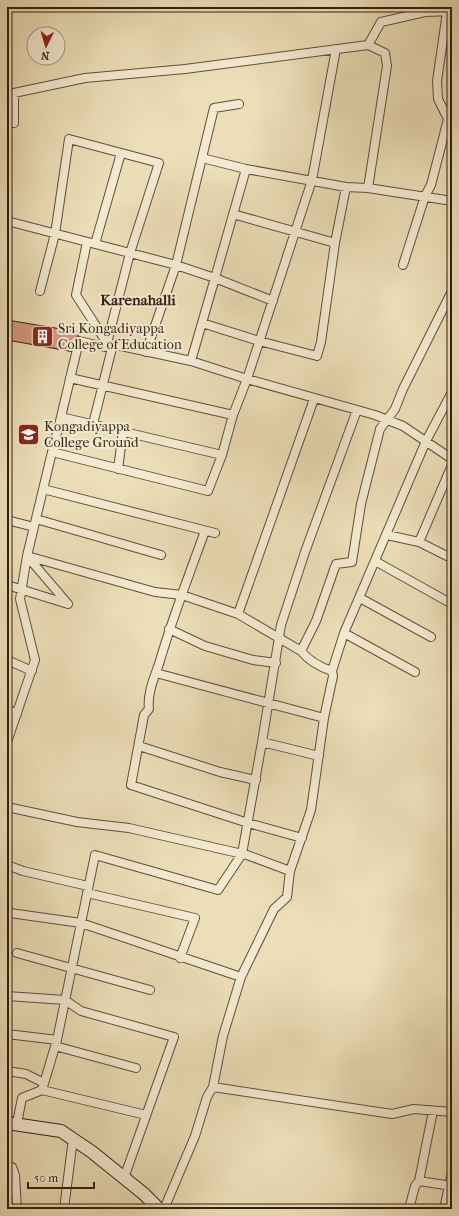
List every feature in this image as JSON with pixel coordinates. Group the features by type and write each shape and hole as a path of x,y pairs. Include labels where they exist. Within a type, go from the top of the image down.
{"street":[{"path":"368,45 381,22 425,12 450,11 437,81 438,99 448,119 431,184 425,196 403,265"},
{"path":"7,123 14,122 14,93 85,78 185,69 368,45 385,53 387,66 368,188"},
{"path":"52,452 208,491 222,456 233,415 247,379 312,180 336,49"},
{"path":"146,352 176,265 214,108 239,104"},
{"path":"442,108 452,110"},
{"path":"40,291 55,234 69,139 159,163 130,253 110,343 103,386 93,424"},
{"path":"121,153 91,243 76,295 110,343 191,361 387,420 403,426 452,459"},
{"path":"202,158 246,169 346,187 368,188 452,201"},
{"path":"191,361 246,169"},
{"path":"202,323 259,341 317,356 321,342 346,187"},
{"path":"233,214 296,230 336,243"},
{"path":"7,221 176,265 215,278 273,301"},
{"path":"301,651 316,621 336,564 352,562 361,504 380,429 395,410 403,389 452,291"},
{"path":"7,742 35,660 20,599 27,556 79,341 105,347 110,343"},
{"path":"70,378 233,415"},
{"path":"164,1209 195,1136 207,1097 213,1087 223,1036 241,977 274,909 288,897 290,871 311,810 324,718 333,676 332,671 344,633 426,441 452,392"},
{"path":"238,614 314,399"},
{"path":"159,1209 124,1178 60,1131 12,1123 22,1098 43,1086 56,1043 95,855 218,890 242,854 276,663 281,625 304,552 357,410"},
{"path":"60,417 222,456"},
{"path":"118,469 123,431"},
{"path":"419,542 452,465"},
{"path":"43,489 215,533"},
{"path":"7,520 35,523 161,555"},
{"path":"205,531 169,629 156,673 148,701 149,708 144,715 131,785 248,823 302,838"},
{"path":"387,535 419,542 451,558 452,556"},
{"path":"27,556 155,592 182,595 238,614 301,651 306,658 322,668 332,671"},
{"path":"7,585 68,604 27,556"},
{"path":"375,561 452,604"},
{"path":"360,598 431,637"},
{"path":"169,629 205,646 253,660 276,663"},
{"path":"344,633 415,672"},
{"path":"7,660 32,670"},
{"path":"156,673 324,718"},
{"path":"7,709 17,714"},
{"path":"262,742 319,756"},
{"path":"139,746 220,772 256,780"},
{"path":"7,807 77,822 129,828 242,854 290,871"},
{"path":"7,864 23,871 195,918 180,958"},
{"path":"10,913 81,923 180,958 241,977"},
{"path":"17,954 72,967 150,990"},
{"path":"7,996 65,1000 81,1011 174,1036 124,1178"},
{"path":"7,1034 56,1043 136,1068"},
{"path":"7,1071 26,1074 43,1086 146,1115"},
{"path":"213,1087 392,1114 414,1109 452,1112"},
{"path":"409,1209 415,1186 419,1181 433,1111"},
{"path":"64,1209 74,1140"},
{"path":"7,1167 12,1167 15,1174 17,1209"},
{"path":"444,1209 452,1172"},
{"path":"419,1181 450,1186"}],"building":[{"name":"Sri Kongadiyappa College of Education","path":"7,320 79,332 74,352 7,340"}],"place":[{"name":"Sri Kongadiyappa College of Education","path":"42,336"},
{"name":"Kongadiyappa College Ground","path":"28,434"}],"district":[{"name":"Karenahalli","path":"138,300"}]}
